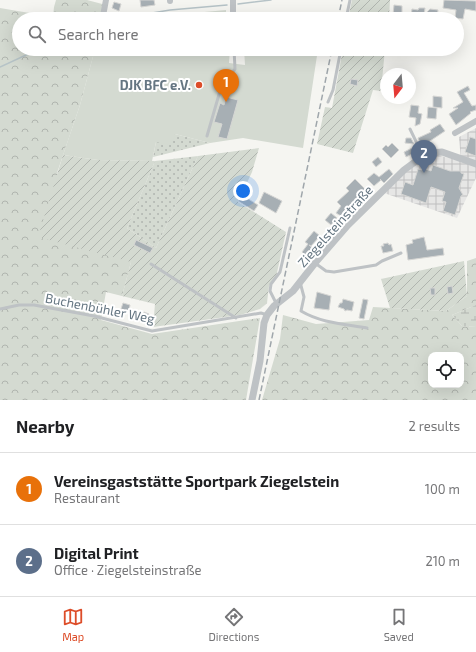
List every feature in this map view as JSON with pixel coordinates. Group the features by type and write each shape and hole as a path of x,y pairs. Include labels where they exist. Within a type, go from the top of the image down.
{"street":[{"path":"103,12 106,0"},
{"path":"233,0 233,12"},
{"path":"455,133 476,121"},
{"path":"423,156 442,152 476,164"},
{"name":"Ziegelsteinstraße","path":"267,315 276,304 290,294 348,225 411,164 423,156"},
{"path":"252,400 264,323 267,315"}],"lane":[{"path":"347,12 350,0"},
{"path":"207,136 220,91 224,83 235,69 234,56"},
{"path":"328,102 334,90 340,56"},
{"path":"410,129 423,156"},
{"path":"276,304 270,291 271,284 280,272 290,228"},
{"path":"315,263 326,271 334,272 376,265 401,253"},
{"path":"151,264 236,318"},
{"path":"300,282 304,297 301,311 312,318 332,323 367,328"},
{"name":"Buchenbühler Weg","path":"0,309 19,305 34,305 94,316 152,331 261,313 267,315"}],"shaded area":[{"path":"476,128 476,178 457,218 384,193 416,163 436,155 461,161 459,137"}],"green space":[{"path":"56,0 87,0 106,5 104,12 54,12"},
{"path":"352,0 390,0 389,12 349,12"},
{"path":"0,8 24,12 12,12 12,56 93,56 80,105 57,173 131,262 122,296 106,292 101,320 152,334 260,318 246,400 0,400"},
{"path":"226,10 226,12 204,12"},
{"name":"DJK BFC e.V.","path":"93,56 230,56 229,63 245,65 244,56 317,56 303,148 243,138 210,143 175,134 172,145 156,142 152,161 98,160 63,155 80,105"},
{"path":"342,56 384,56 383,68 380,68 380,91 373,90 353,153 317,144 325,107 332,108"},
{"path":"175,134 210,143 153,157 156,142"},
{"path":"259,148 252,172 238,202 286,232 276,277 269,286 267,303 260,309 240,315 153,327 155,304 122,296 131,262 38,237 63,155 98,160 155,161 127,228 156,248 198,156"},
{"path":"198,156 156,248 127,228 155,161"},
{"path":"476,258 476,305 452,315 462,326 476,327 476,400 262,400 280,339 283,315 316,324 369,320 373,307 446,311 467,296 467,261"},
{"path":"464,261 467,296 446,311 390,308 381,279"},
{"path":"476,305 476,327 462,326 452,315"}],"building":[{"path":"140,0 154,0 155,5 141,7"},
{"path":"444,0 476,1 476,11 465,9 464,14 464,12 456,12 456,10 443,8"},
{"path":"114,2 121,4 119,11 112,8"},
{"path":"394,5 402,6 402,12 393,12"},
{"path":"419,8 425,8 424,12 412,12 412,9 418,10"},
{"path":"430,9 438,10 438,12 427,12"},
{"path":"351,79 358,80 357,86 350,84"},
{"path":"468,86 470,90 464,93 472,106 476,105 476,110 470,112 471,113 456,125 449,114 458,108 453,108 463,102 457,92"},
{"path":"433,96 442,97 442,108 433,107"},
{"path":"226,97 238,100 227,139 218,137 222,124 214,122 220,103 224,105"},
{"path":"411,105 419,106 418,113 422,114 420,124 415,126 416,118 409,117"},
{"path":"428,107 437,108 436,119 427,118"},
{"path":"440,124 445,131 421,145 418,138 431,132 430,130"},
{"path":"470,137 476,139 476,156 465,152"},
{"path":"406,138 411,138 414,144 405,143"},
{"path":"392,143 399,150 391,158 382,149 386,145 388,147"},
{"path":"412,148 414,153 406,157 404,152"},
{"path":"378,157 382,162 376,167 372,162"},
{"path":"433,165 450,171 461,171 461,173 464,174 459,188 463,195 461,196 455,215 443,211 446,202 442,201 445,192 431,187 426,203 401,194 405,182 413,185 418,169 422,170 423,168 431,171"},
{"path":"389,169 393,174 384,183 381,180 374,186 367,179 374,173 379,177"},
{"path":"355,179 366,190 344,211 341,216 336,213 341,206 337,202 349,191 346,188"},
{"path":"264,192 282,201 276,213 259,203"},
{"path":"242,195 258,205 254,211 238,201"},
{"path":"331,213 337,218 331,225 325,220"},
{"path":"314,231 320,236 311,246 309,245 316,250 307,261 302,257 304,254 302,252 308,244 305,242"},
{"path":"424,237 427,250 443,248 444,255 408,260 406,245 413,243 412,240"},
{"path":"136,240 153,248 150,253 134,245"},
{"path":"388,243 389,245 391,244 393,251 383,253 381,246"},
{"path":"452,286 453,293 448,294 447,287"},
{"path":"430,288 435,288 435,295 431,295"},
{"path":"317,292 331,296 329,310 314,308"},
{"path":"343,299 354,302 352,311 345,311 344,309 338,307 340,303 342,303"},
{"path":"363,299 368,300 364,319 359,318"},
{"path":"123,303 130,305 129,311 121,309"},
{"path":"131,310 149,314 149,324 129,318"}],"waterway":[{"path":"238,4 271,0"},
{"path":"158,12 227,5"},
{"path":"0,67 24,56"}],"railway":[{"path":"339,12 342,0"},
{"path":"259,400 331,56"}],"place":[{"name":"DJK BFC e.V.","path":"199,85"},
{"name":"Vereinsgaststätte Sportpark Ziegelstein","path":"226,102"},
{"name":"Digital Print","path":"424,173"}]}
